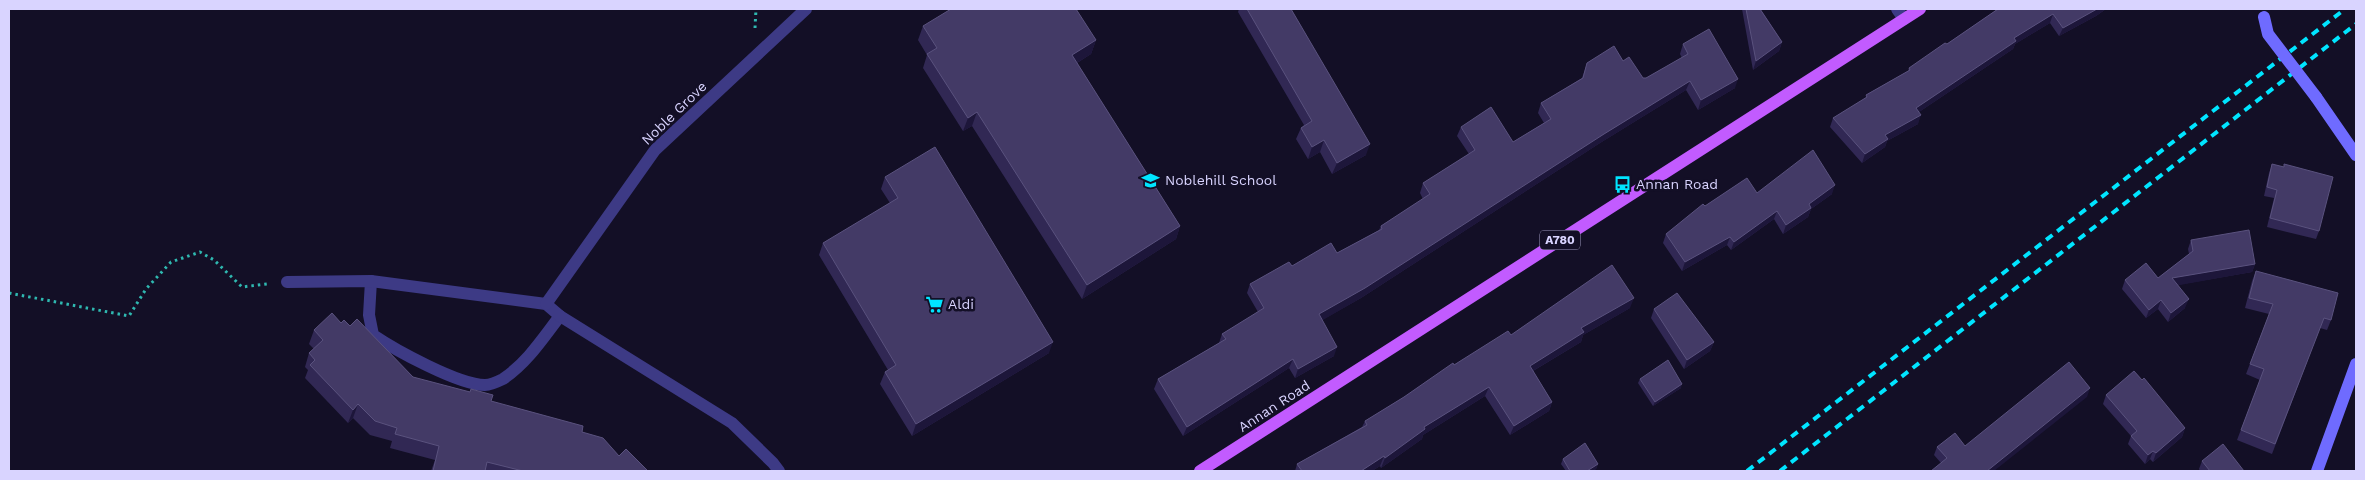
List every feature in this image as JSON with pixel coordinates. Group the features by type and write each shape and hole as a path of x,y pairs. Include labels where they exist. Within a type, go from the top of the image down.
{"main road":[{"name":"Annan Road","path":"1200,471 1901,14 1920,9"}],"street":[{"name":"Noble Grove","path":"546,304 655,150 806,9"},
{"path":"2264,13 2268,34 2316,97 2356,155"},
{"path":"287,282 371,282 546,304 560,316 732,423 779,471"},
{"path":"371,282 369,316 373,335 389,346 439,371 485,385 502,380 524,362 560,316"},
{"path":"2317,471 2356,367"}],"path":[{"path":"9,293 129,316 146,290 172,262 200,252 214,260 242,288 287,282"}],"building":[{"path":"951,9 1076,9 1096,40 1072,55 1180,226 1087,285 977,112 968,118 927,54 937,48 923,26"},
{"path":"1247,9 1291,9 1370,144 1337,163 1324,140 1312,147 1301,128 1312,121"},
{"path":"1746,9 1760,9 1782,42 1756,61"},
{"path":"1998,9 2097,9 2063,28 2053,14 2014,38 2016,41 1916,108 1921,115 1885,135 1888,139 1865,154 1833,118 1867,97 1866,95 1910,70 1909,68 1945,43 1947,44"},
{"path":"1709,29 1738,79 1701,100 1690,81 1365,288 1319,314 1337,347 1298,369 1293,359 1187,427 1158,379 1226,339 1222,334 1264,308 1250,284 1289,262 1292,266 1331,243 1337,253 1382,229 1381,226 1430,194 1423,183 1475,150 1461,127 1491,107 1513,142 1551,119 1541,103 1583,78 1587,63 1614,46 1623,61 1629,57 1643,78 1646,78 1688,54 1683,44"},
{"name":"Aldi","path":"935,147 1053,342 916,424 885,372 896,365 823,243 898,198 885,177"},
{"path":"1813,150 1835,185 1809,204 1811,208 1786,225 1777,211 1734,242 1730,237 1685,262 1666,234 1703,204 1705,206 1747,178 1757,193"},
{"path":"2272,164 2284,167 2284,164 2333,177 2319,231 2270,218 2277,190 2267,187"},
{"path":"2249,230 2255,264 2172,278 2189,299 2171,313 2161,300 2149,310 2125,280 2146,263 2158,278 2193,251 2191,240"},
{"path":"1612,265 1634,298 1581,328 1584,332 1530,366 1552,402 1514,426 1489,387 1424,427 1425,429 1385,458 1384,456 1361,471 1302,471 1297,464 1367,425 1365,421 1453,363 1454,365 1508,331 1511,335"},
{"path":"2256,271 2338,293 2331,320 2324,318 2275,444 2241,430 2264,369 2250,364 2273,304 2249,298"},
{"path":"1677,293 1714,342 1687,360 1654,309"},
{"path":"332,313 341,323 344,320 350,326 357,319 413,377 470,392 471,389 493,395 491,401 583,426 582,432 603,438 619,456 626,449 648,471 523,471 487,462 485,471 433,471 439,446 395,434 397,428 375,421 358,404 353,410 310,365 315,360 309,353 323,340 314,330"},
{"path":"1668,360 1682,384 1655,402 1640,379"},
{"path":"2069,362 2090,388 1987,471 1931,471 1947,458 1937,447 1955,433 1965,446"},
{"path":"2134,371 2142,380 2144,378 2185,428 2156,453 2153,451 2148,455 2131,436 2137,431 2106,395"},
{"path":"1585,443 1598,464 1587,471 1570,471 1563,459"},
{"path":"2223,444 2244,471 2210,471 2202,461"}],"railway":[{"path":"1747,471 2345,9"},
{"path":"1780,471 2356,24"}],"place":[{"name":"Noblehill School","path":"1151,180"},
{"name":"Annan Road","path":"1622,184"},
{"name":"Aldi","path":"934,304"}]}
